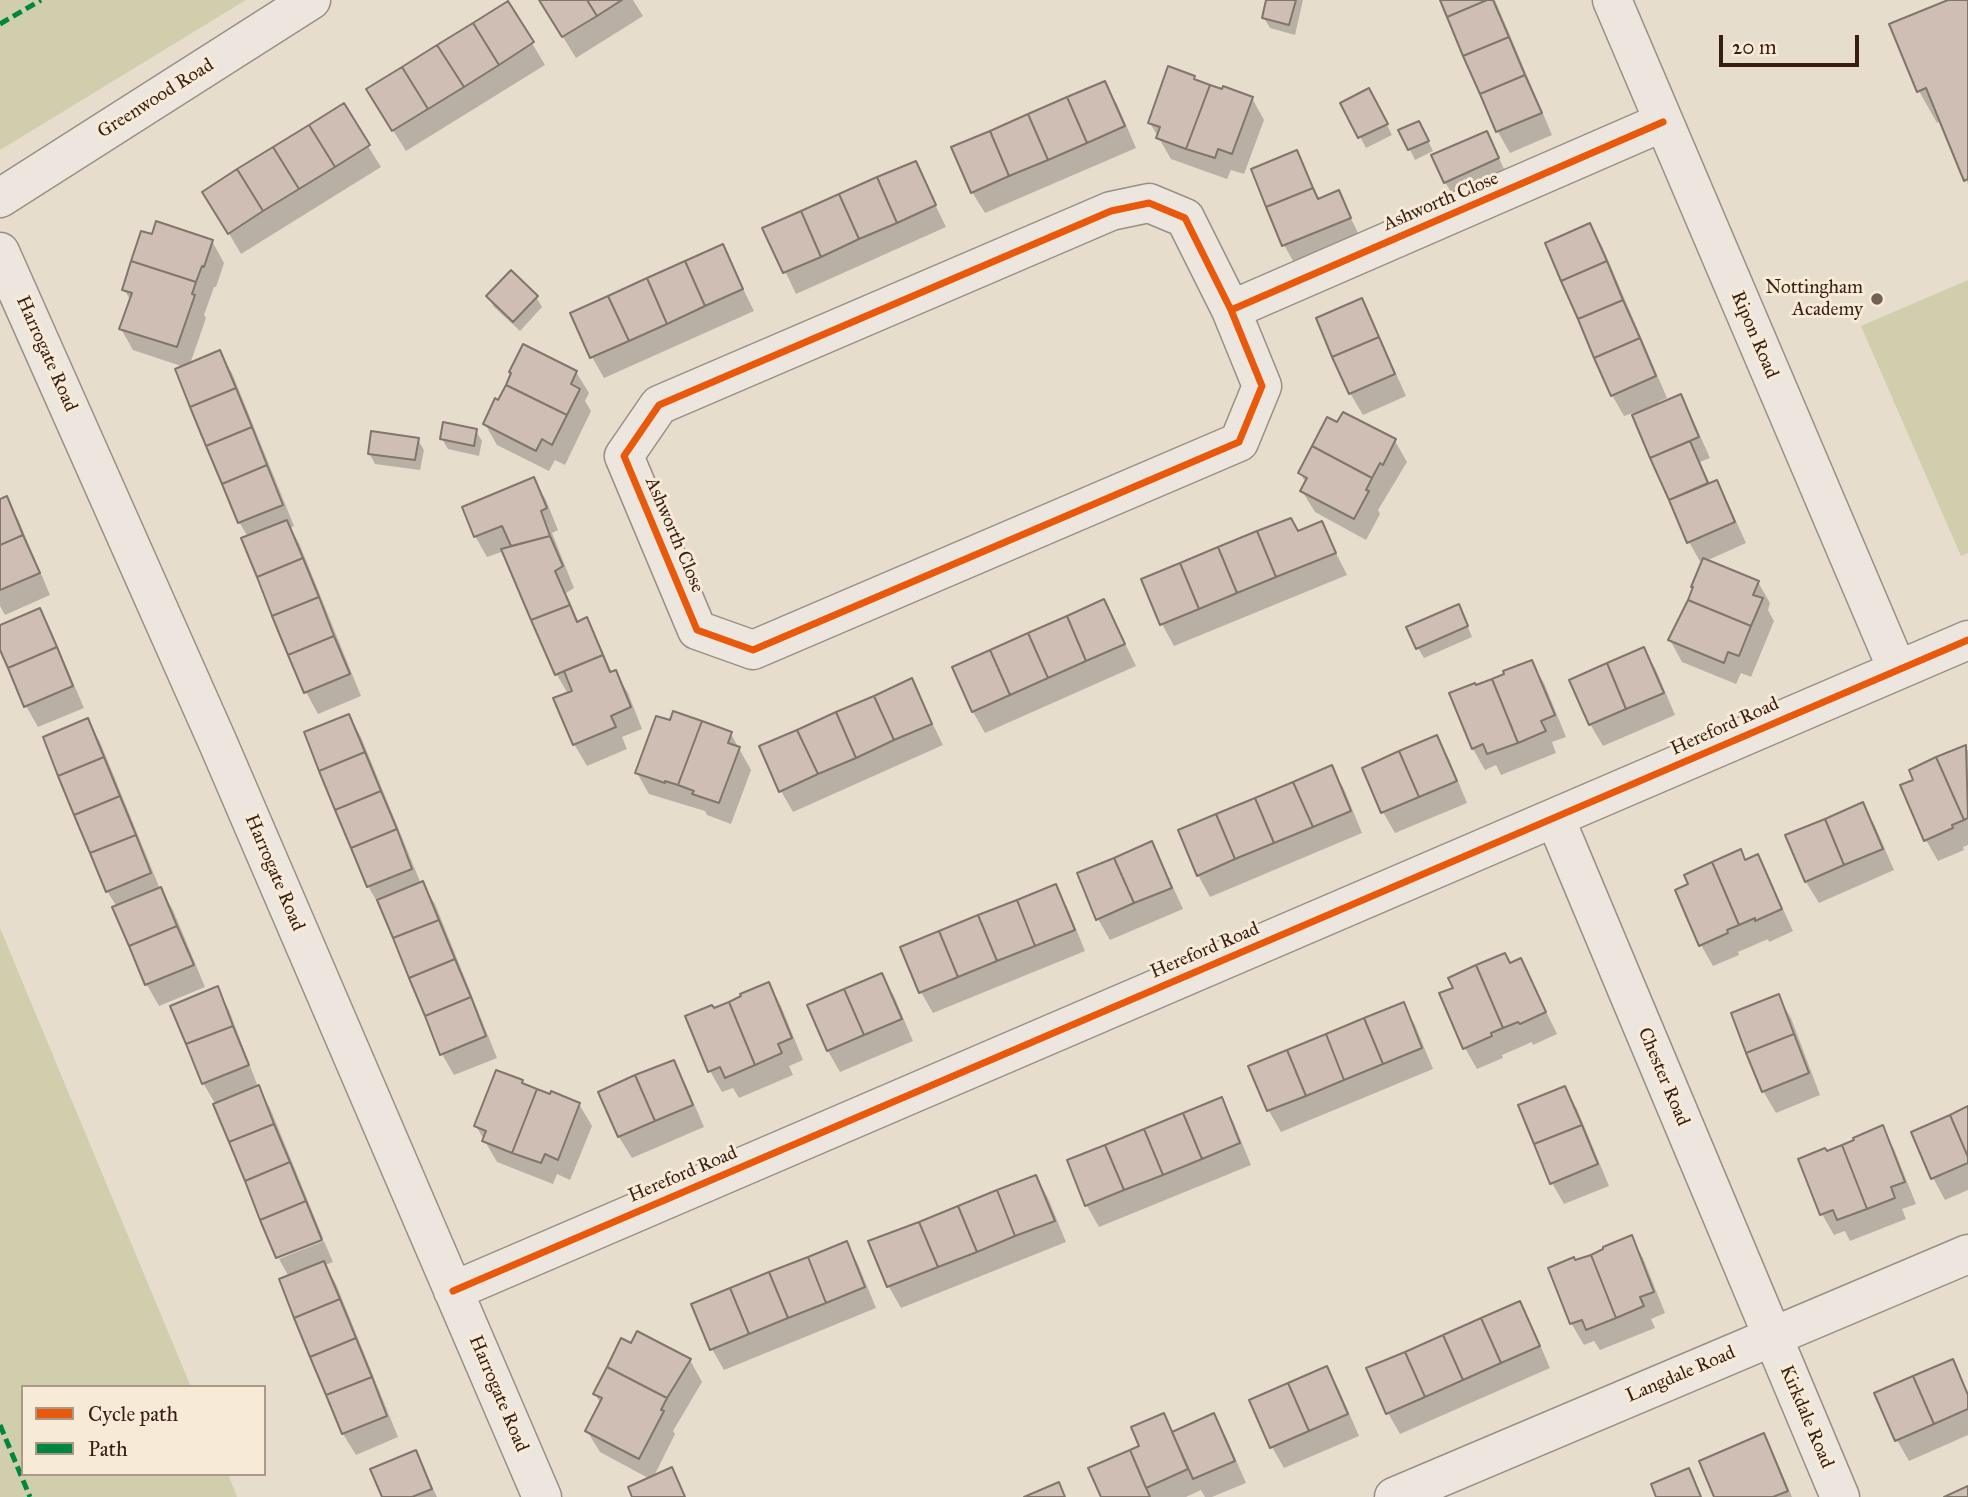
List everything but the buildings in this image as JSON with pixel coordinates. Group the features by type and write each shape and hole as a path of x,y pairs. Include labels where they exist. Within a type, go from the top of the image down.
{"street":[{"name":"Greenwood Road","path":"0,198 311,0"},
{"name":"Ripon Road","path":"1612,0 1897,669"},
{"name":"Ashworth Close","path":"1231,310 1663,122"},
{"name":"Ashworth Close","path":"1149,203 1185,218 1231,310 1262,386 1239,442 753,650 697,629 624,456 659,405 1111,211 1149,203"},
{"name":"Harrogate Road","path":"0,252 218,743 542,1497"},
{"name":"Hereford Road","path":"453,1291 1968,640"},
{"name":"Chester Road","path":"1555,818 1771,1337"},
{"name":"Langdale Road","path":"1394,1497 1968,1254"},
{"name":"Kirkdale Road","path":"1771,1337 1840,1497"}],"shaded area":[{"path":"0,0 246,0 0,150"},
{"path":"1968,280 1968,553 1961,556 1861,326"},
{"path":"0,928 190,1385 21,1385 21,1476 229,1476 237,1497 0,1497"}],"marked path":[{"path":"0,24 41,0"},
{"path":"0,1425 21,1475"},
{"path":"21,1476 30,1497"}],"cycle path":[{"path":"1231,310 1185,218 1149,203 1111,211 659,405 624,456 697,630 753,650 1239,442 1262,386 1231,310 1663,122"},
{"path":"453,1291 1968,640"}],"place":[{"name":"Nottingham Academy","path":"1877,299"}]}
